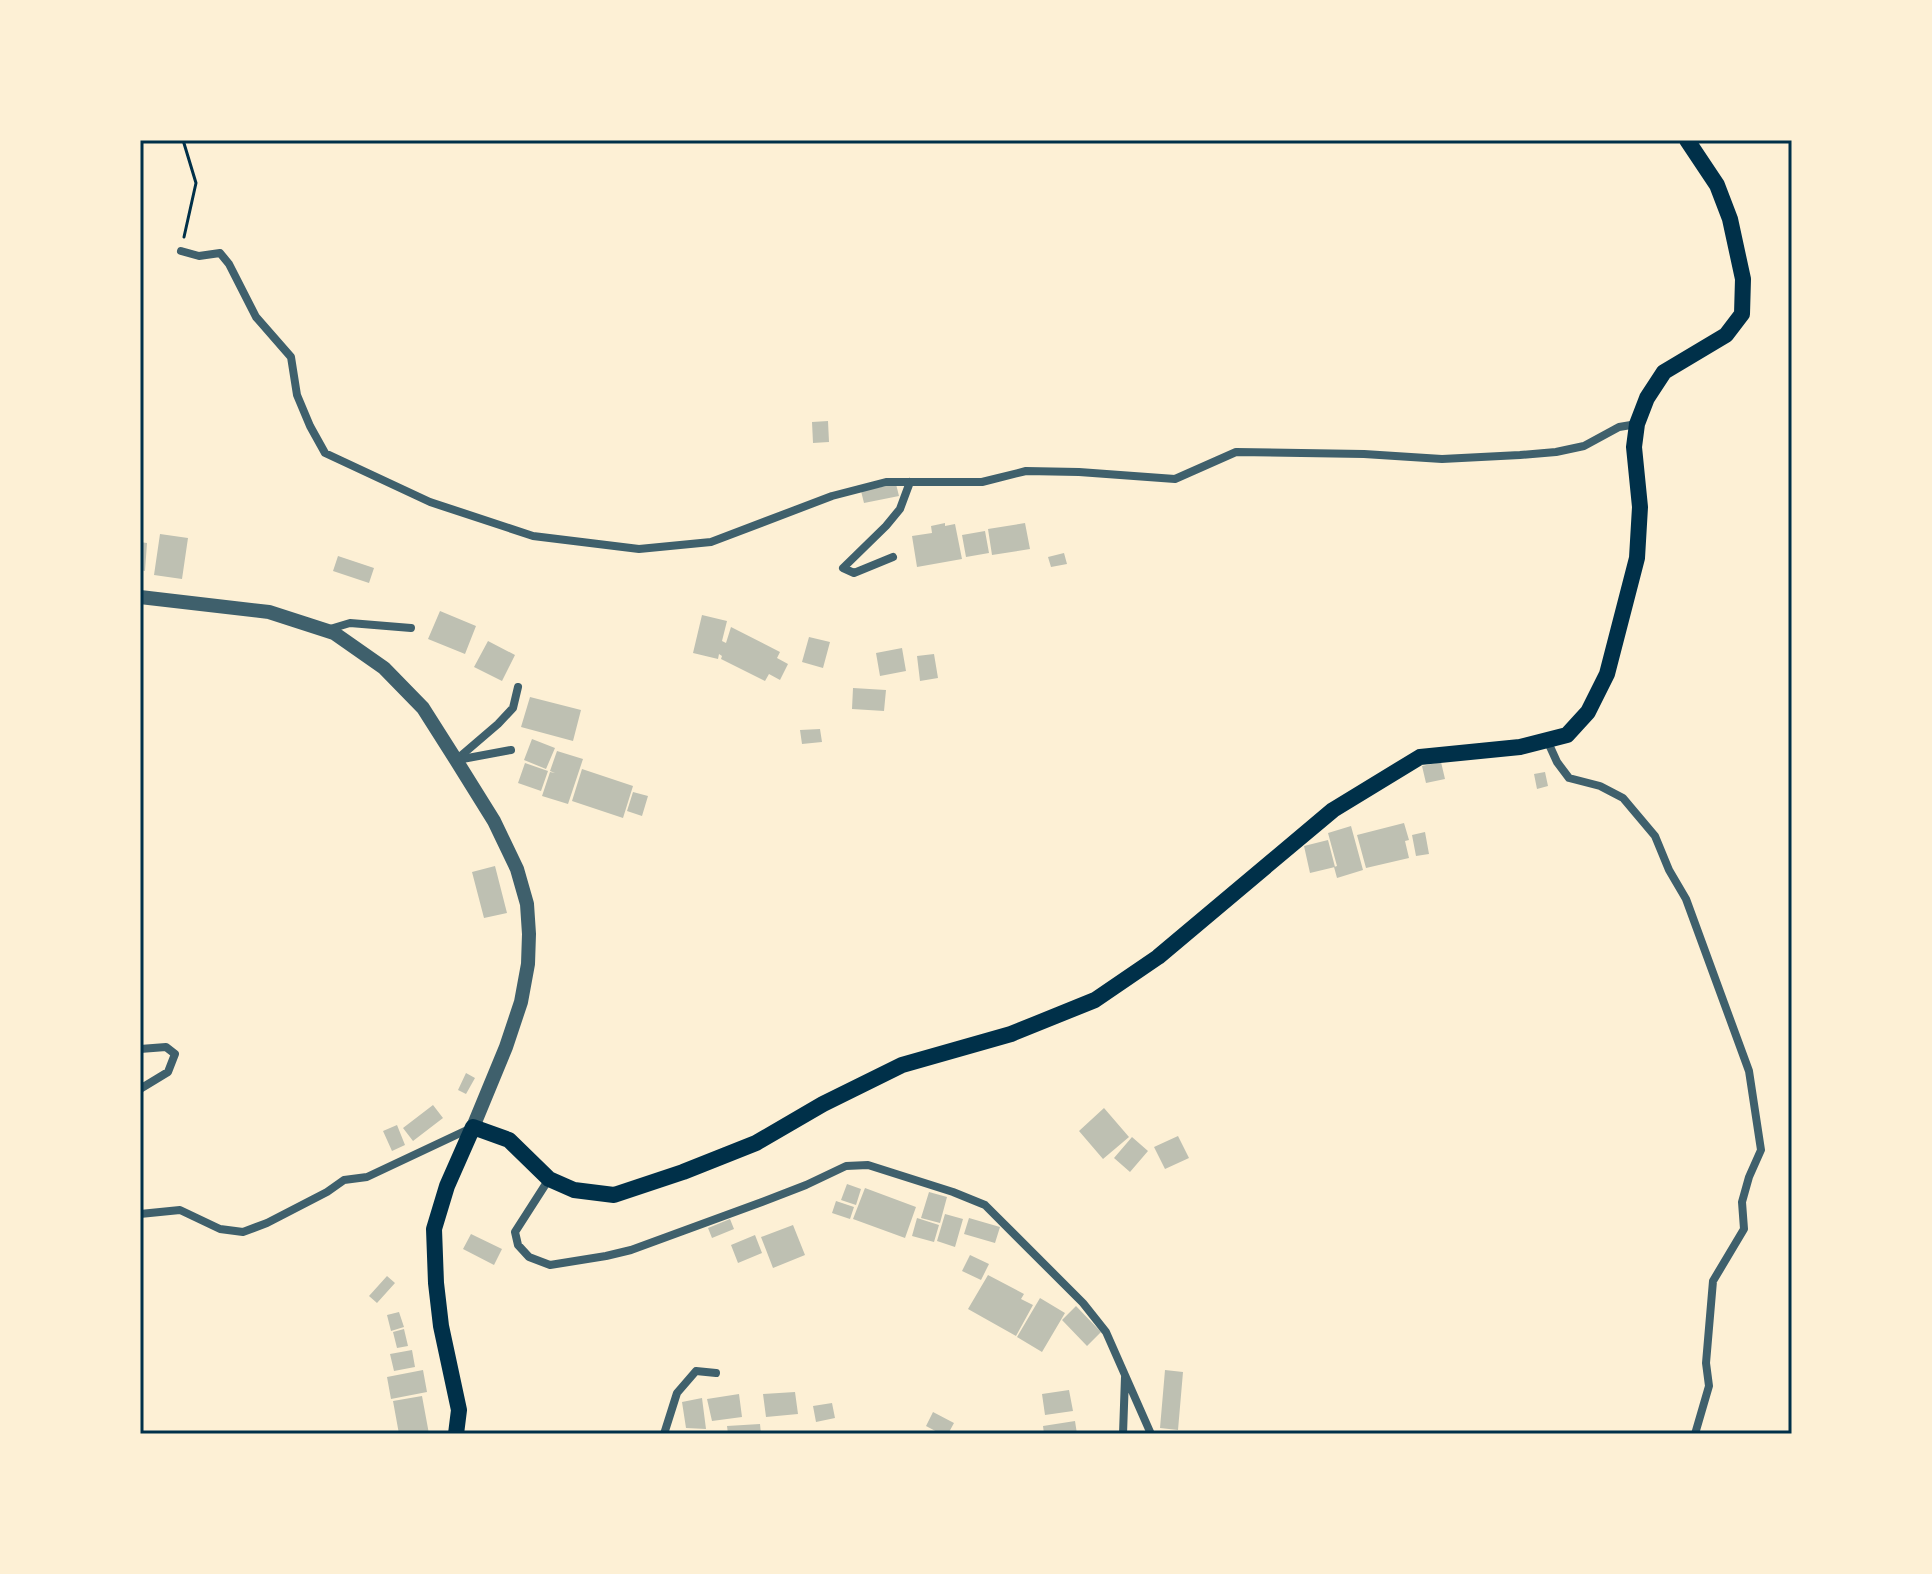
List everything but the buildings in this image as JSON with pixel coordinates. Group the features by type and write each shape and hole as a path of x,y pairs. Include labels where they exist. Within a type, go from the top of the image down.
{"main road":[{"path":"456,1434 459,1410 441,1326 434,1229 447,1186 473,1127 509,1140 549,1179 574,1190 614,1195 683,1172 756,1143 823,1104 902,1065 1011,1034 1095,1000 1158,957 1333,810 1420,757 1520,747 1567,735 1588,712 1607,674 1637,558 1640,507 1634,447 1637,424 1647,398 1664,372 1726,335 1742,314 1743,279 1730,219 1717,185 1687,140"}],"street":[{"path":"181,251 199,256 220,253 229,264 256,317 291,357 297,395 325,453 430,502 533,536 639,549 711,542 832,496 886,482 982,482 1026,471 1175,479 1236,452 1442,459 1520,455 1584,446 1619,427 1637,424"},
{"path":"893,557 854,573 843,568 900,509 910,482"},
{"path":"140,597 269,612 334,633 384,668 423,708 494,821 517,869 527,904 529,934 528,964 521,1002 473,1127 367,1177 344,1180 267,1223 243,1232 220,1229 180,1210 140,1214"},
{"path":"326,631 350,623 411,628"},
{"path":"456,760 513,708 518,687"},
{"path":"1547,740 1569,778 1600,786 1623,798 1655,836 1669,870 1686,899 1749,1071 1761,1150 1742,1202 1744,1229 1713,1281 1706,1363 1709,1386 1695,1434"},
{"path":"456,760 511,750"},
{"path":"140,1049 166,1047 175,1054 168,1072 140,1089"},
{"path":"549,1179 515,1232 518,1245 529,1257 550,1265 631,1250 806,1185 846,1166 868,1165 985,1205 1083,1303 1106,1332 1151,1434"},
{"path":"664,1434 677,1393 696,1371 716,1373"},
{"path":"1123,1434 1125,1372"}],"path":[{"path":"181,251 196,183 183,140"}]}
